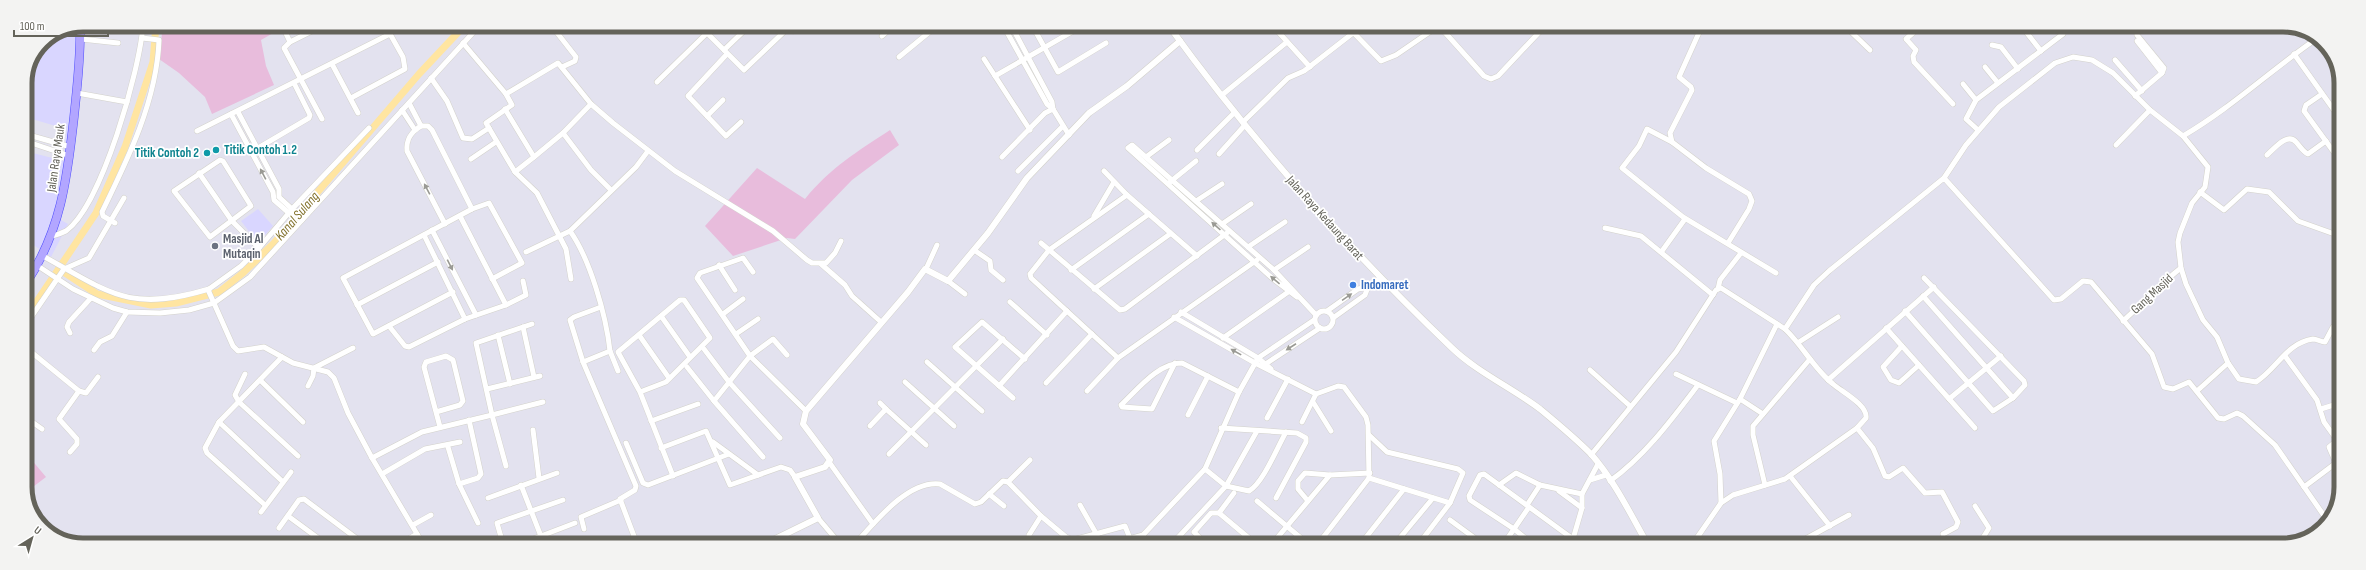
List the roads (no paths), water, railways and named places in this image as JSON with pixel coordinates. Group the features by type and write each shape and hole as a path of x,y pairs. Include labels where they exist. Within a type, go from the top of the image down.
{"main road":[{"name":"Jalan Raya Mauk","path":"32,277 47,258 52,236 61,209 70,156 77,93 80,32"}],"street":[{"path":"52,236 66,231 82,210 100,178 113,145 127,102 145,38 144,32"},
{"path":"285,32 290,42"},
{"path":"310,32 290,42 284,48 322,120"},
{"path":"40,267 57,279 91,298 113,308 128,312 160,313 189,310 213,302 250,277 301,219 474,32"},
{"path":"556,32 576,57 575,61 562,68"},
{"path":"657,82 702,32"},
{"path":"706,32 742,69 746,70 781,32"},
{"path":"741,122 727,136 688,95 744,32"},
{"path":"882,36 886,32"},
{"path":"899,57 930,32"},
{"path":"1007,32 1052,102 1053,109 1069,135"},
{"path":"1014,32 1025,59"},
{"path":"1035,32 1058,72 1106,42"},
{"path":"995,76 1071,32"},
{"name":"Jalan Raya Kedaung Barat","path":"1173,32 1235,112 1311,204 1380,278 1453,349 1539,409 1574,438 1591,455 1610,481 1644,538"},
{"path":"1278,32 1310,67"},
{"path":"1219,154 1244,123 1288,78 1310,67 1346,32"},
{"path":"1354,32 1381,61 1396,55 1430,32"},
{"path":"1445,32 1484,76 1491,79 1498,76 1539,32"},
{"path":"1672,142 1670,133 1692,90 1691,87 1679,77 1699,32"},
{"path":"1851,32 1870,50"},
{"path":"1915,32 1906,40 1916,50 1913,56 1914,62 1953,104"},
{"path":"2026,32 2041,51"},
{"path":"1978,130 1966,118 1976,100 2063,34 2062,32"},
{"path":"2135,96 2162,73 2164,67 2137,35 2137,32"},
{"path":"197,131 238,112 390,34 403,57 405,69 351,98"},
{"path":"112,222 102,212 120,176 142,122 158,61 158,39 145,38"},
{"path":"80,39 118,43"},
{"path":"948,280 974,250 1027,178 1089,113 1127,86 1180,41"},
{"path":"2137,41 2162,73"},
{"path":"2183,136 2225,109 2312,41"},
{"path":"1222,95 1287,42"},
{"path":"464,43 506,94 512,105 486,120 496,142 515,172 537,193 566,249 571,279"},
{"path":"1992,45 2001,47 2018,69"},
{"path":"2294,54 2334,110"},
{"path":"1785,329 1814,285 1829,271 1944,178 1978,130 2000,107 2055,63 2073,57 2081,57 2103,64 2150,110 2183,136 2208,166 2205,187 2192,203 2178,242 2181,268 2186,284 2203,320 2218,337 2228,363 2239,379 2255,382 2285,356 2288,349 2312,339 2326,341 2334,326"},
{"path":"984,59 1030,130"},
{"path":"2114,60 2142,91"},
{"path":"506,94 558,63 591,104 648,151 675,171 773,231 807,260 821,264 845,285 852,296 881,322"},
{"path":"332,64 358,113"},
{"path":"1985,67 1998,83"},
{"path":"431,78 447,101 463,138 472,139 489,128"},
{"path":"258,148 309,118 310,115 294,82"},
{"path":"1963,84 1976,100"},
{"path":"77,93 127,102"},
{"path":"2322,94 2306,105 2304,111 2334,152"},
{"path":"707,116 723,100"},
{"path":"409,103 421,126"},
{"path":"515,172 563,133 591,104"},
{"path":"505,109 534,157"},
{"path":"1002,157 1053,109"},
{"path":"402,110 415,130"},
{"path":"2116,145 2150,110"},
{"path":"238,112 279,188 279,197 301,219"},
{"path":"1197,150 1235,112"},
{"path":"232,114 273,192 274,200 292,211"},
{"path":"445,224 407,151 406,143 415,130 421,126 428,126 432,130 472,209"},
{"path":"1018,172 1063,126"},
{"path":"47,258 63,269 104,290 129,298 155,300 182,297 209,290 241,266 259,248 369,128"},
{"path":"1728,243 1749,209 1752,201 1749,194 1706,168 1672,142 1647,129 1638,146 1622,168 1685,219 1728,243 1741,253 1776,273"},
{"path":"563,133 591,170 611,190"},
{"path":"32,136 70,147"},
{"path":"2267,155 2280,143 2289,139 2295,140 2308,154 2326,141"},
{"path":"1146,157 1169,140"},
{"path":"471,159 496,142"},
{"path":"32,143 70,156"},
{"path":"1290,290 1274,270 1248,247 1228,233 1222,224 1196,201 1170,182 1127,148 1131,144 1146,157 1170,182 1228,233 1255,262 1290,290 1315,317 1320,328"},
{"path":"526,252 570,231 636,167 648,151"},
{"path":"220,160 223,161 251,206 209,236 174,192 199,173 220,160"},
{"path":"1170,182 1196,161"},
{"path":"1104,171 1127,195 1197,256"},
{"path":"199,173 232,221 259,248"},
{"path":"1944,178 2054,300 2061,299 2082,281 2089,281 2155,357 2160,381 2164,387 2173,389 2188,382 2197,391 2212,412 2220,419 2237,413 2243,416 2275,446 2324,516"},
{"path":"1094,217 1114,182"},
{"path":"1196,201 1222,184"},
{"path":"273,192 279,188"},
{"path":"2200,192 2224,210 2248,189 2267,192 2296,220 2334,234"},
{"path":"1118,358 1030,276 1049,250 1127,195"},
{"path":"32,316 63,269 89,258 112,222 124,198"},
{"path":"454,292 373,334 343,278 485,203 492,206 522,264 492,279"},
{"path":"1222,224 1251,204"},
{"path":"1072,270 1149,214"},
{"path":"460,216 506,305"},
{"path":"1662,251 1685,219"},
{"path":"1248,247 1285,222"},
{"path":"1605,228 1641,236 1662,251 1712,295"},
{"path":"432,230 476,315"},
{"path":"570,231 580,244 608,330 610,350 618,371"},
{"path":"1041,243 1117,308 1125,309 1228,233"},
{"path":"1094,289 1170,234"},
{"path":"424,235 454,292 465,318"},
{"path":"821,264 829,261 841,241"},
{"path":"874,524 829,462 824,450 803,424 806,411 926,269 937,245"},
{"path":"1274,270 1308,247"},
{"path":"974,250 990,261 992,270 1003,280"},
{"path":"1591,455 1676,352 1712,295 1718,289 1720,280 1741,253"},
{"path":"753,272 743,258 719,265 700,273 697,278 723,314 750,356 806,411"},
{"path":"1087,391 1118,358 1259,258"},
{"path":"357,305 438,262"},
{"path":"719,265 735,290"},
{"name":"Gang Masjid","path":"2123,321 2149,298 2160,285 2181,268"},
{"path":"926,269 948,280 965,294"},
{"path":"1137,538 1143,535 1205,469 1221,428 1256,361 1315,317 1320,311 1327,311 1358,289 1368,287 1380,278"},
{"path":"1905,311 1993,411 2013,398 2022,389 2025,383 1924,278"},
{"path":"389,326 405,346 409,347 465,318 506,305 526,295 523,281"},
{"path":"1264,365 1320,328 1330,327 1332,318 1365,295 1368,287"},
{"path":"1828,380 1934,287"},
{"path":"1697,538 1721,503 1733,494 1790,476 1857,428 1866,418 1863,408 1828,380 1810,359 1799,342 1785,329 1721,288 1718,289"},
{"path":"209,290 233,346 238,351 264,347 304,367 322,369 334,378 348,413 372,458 419,538"},
{"path":"1224,338 1290,290"},
{"path":"1923,296 2013,398"},
{"path":"70,333 67,327 69,322 91,298"},
{"path":"640,392 666,382 709,339 710,335 684,300 680,300 618,352 640,392 673,476"},
{"path":"723,314 743,300"},
{"path":"1010,302 1047,335"},
{"path":"584,529 581,517 621,500 621,497 636,490 636,486 583,362 570,320 574,317 601,307"},
{"path":"999,386 1047,335 1066,311"},
{"path":"1327,311 1332,318"},
{"path":"94,350 100,342 112,336 128,312"},
{"path":"1181,312 1224,338 1256,361"},
{"path":"661,316 690,357"},
{"path":"1174,317 1316,394 1338,386 1344,387 1366,418 1369,435 1370,476 1323,538"},
{"path":"1799,342 1838,317"},
{"path":"736,334 758,319"},
{"path":"1012,398 956,347 979,322 1026,358"},
{"path":"506,466 492,415 476,343 532,324"},
{"path":"1721,503 1720,474 1714,441 1739,401 1777,324"},
{"path":"487,390 537,376 522,327"},
{"path":"1886,328 1975,428"},
{"path":"1046,383 1092,334"},
{"path":"498,335 510,384"},
{"path":"639,335 669,378"},
{"path":"714,401 750,356 773,339 788,354"},
{"path":"889,454 910,430 1003,339"},
{"path":"1902,346 1884,367 1890,380 1899,383 1919,365"},
{"path":"314,368 353,348"},
{"path":"704,349 729,382 780,438"},
{"path":"583,362 610,350"},
{"path":"1270,350 1276,357"},
{"path":"32,353 79,391 86,393 98,377"},
{"path":"436,412 460,405 463,401 453,360 446,356 424,365 436,412 440,427"},
{"path":"1949,399 2000,356"},
{"path":"2285,356 2317,400 2324,422 2334,433"},
{"path":"265,505 207,453 205,448 219,422 282,357"},
{"path":"1765,485 1753,435 1754,426 1810,359"},
{"path":"927,362 982,411"},
{"path":"1175,363 1152,409 1122,407 1121,405 1153,375 1175,363 1182,363 1239,392"},
{"path":"2197,391 2228,363"},
{"path":"687,367 714,401 763,456"},
{"path":"308,386 314,376 314,368"},
{"path":"1590,370 1630,406"},
{"path":"245,374 235,395 239,402 298,456"},
{"path":"1676,374 1698,385 1739,401 1763,414"},
{"path":"1188,415 1208,376"},
{"path":"1267,418 1288,379"},
{"path":"260,380 303,422"},
{"path":"905,382 954,426"},
{"path":"1610,481 1630,465 1671,421 1698,385"},
{"path":"70,452 77,444 77,439 59,419 79,391"},
{"path":"1302,422 1316,394"},
{"path":"372,458 422,432 543,402"},
{"path":"1313,402 1331,431"},
{"path":"880,403 926,445"},
{"path":"651,421 698,404"},
{"path":"2321,409 2334,405"},
{"path":"870,426 886,409"},
{"path":"459,484 478,478 481,474 469,420"},
{"path":"32,422 42,429"},
{"path":"219,422 282,482"},
{"path":"1221,428 1286,432 1306,438 1306,442 1276,498"},
{"path":"1857,428 1873,448 1885,476 1889,477 1903,468 1925,494 1942,492 1958,522 1956,527 1943,534"},
{"path":"533,430 539,478"},
{"path":"1178,538 1226,486 1257,430"},
{"path":"661,448 706,431 730,485 782,466 790,470 818,518 835,538"},
{"path":"1205,469 1226,486 1249,491 1259,481 1286,432"},
{"path":"1369,435 1387,452 1458,469 1463,473 1450,504 1423,538"},
{"path":"382,474 425,449 460,442"},
{"path":"712,442 758,475"},
{"path":"626,443 645,485 673,476 729,454"},
{"path":"2334,443 2329,447 2334,456"},
{"path":"448,447 459,484 478,523"},
{"path":"1008,482 1030,460"},
{"path":"795,477 821,469 829,462"},
{"path":"1573,538 1582,508 1582,494 1598,464"},
{"path":"2304,487 2334,468"},
{"path":"261,512 291,472"},
{"path":"488,498 557,472"},
{"path":"1499,484 1516,473 1540,485 1582,494"},
{"path":"1308,501 1298,490 1298,481 1305,474 1370,476 1450,504"},
{"path":"1525,538 1469,498 1482,474 1499,484 1572,538"},
{"path":"1277,538 1330,475"},
{"path":"1590,480 1606,475"},
{"path":"1790,476 1830,526"},
{"path":"861,538 911,489 925,485 940,484 975,504 981,502 1003,481 1008,482 1041,516 1068,538"},
{"path":"521,485 542,538"},
{"path":"1508,538 1540,485"},
{"path":"1365,538 1404,489"},
{"path":"1557,489 1582,508"},
{"path":"1219,513 1234,493"},
{"path":"989,494 1004,506"},
{"path":"1399,538 1433,498"},
{"path":"278,528 299,500 304,499 356,538"},
{"path":"501,538 497,523 563,500"},
{"path":"621,500 636,538"},
{"path":"1257,501 1301,538"},
{"path":"1080,505 1097,535"},
{"path":"1975,506 1989,528 1982,538"},
{"path":"1200,538 1194,532 1211,513 1219,513 1249,538"},
{"path":"413,525 431,515"},
{"path":"1808,538 1849,515"},
{"path":"288,516 318,538"},
{"path":"1029,535 1041,516"},
{"path":"777,538 818,518"},
{"path":"1450,520 1474,538"},
{"path":"534,538 575,523"},
{"path":"1083,538 1097,535 1123,525 1126,526 1128,538"},
{"path":"410,538 417,534"}],"waterway":[{"path":"32,309 96,213 125,147 153,62 155,32"},
{"name":"Kanal Sulang","path":"59,269 97,294 151,305 176,303 219,292 243,273 274,243 419,74 458,32"}],"place":[{"name":"Titik Contoh 1.2","path":"216,150"},
{"name":"Titik Contoh 2","path":"207,153"},
{"name":"Masjid Al Mutaqin","path":"215,246"},
{"name":"Indomaret","path":"1353,285"}]}
